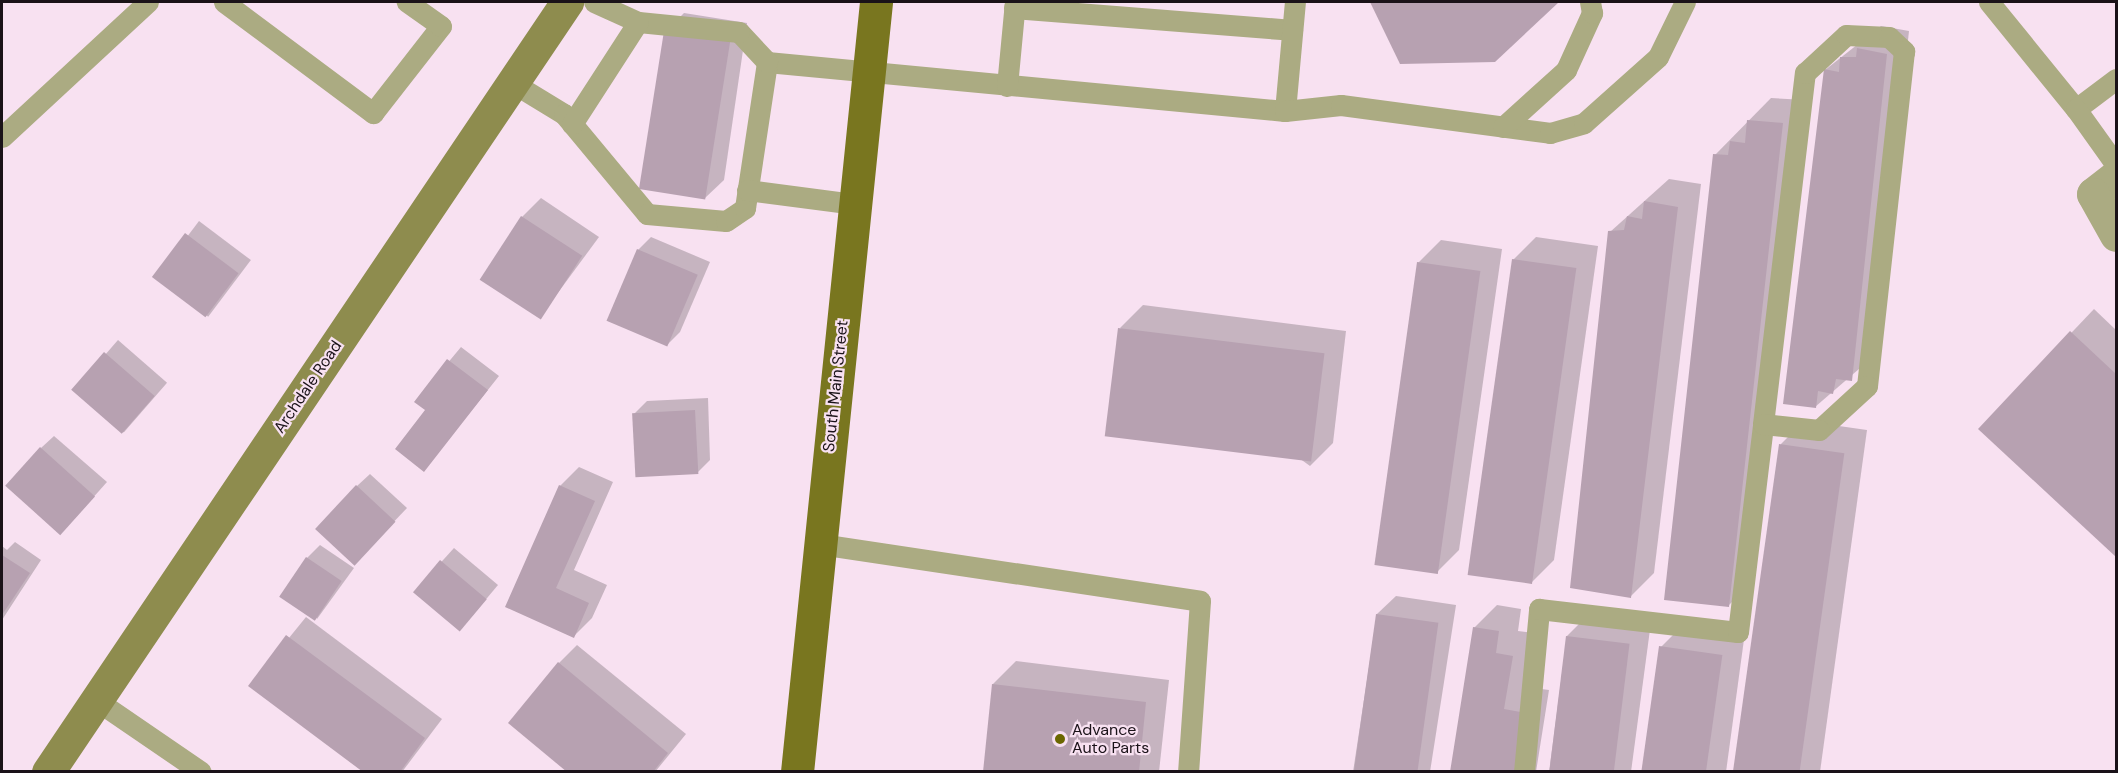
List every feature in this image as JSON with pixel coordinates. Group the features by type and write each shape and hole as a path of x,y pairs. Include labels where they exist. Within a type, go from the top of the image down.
{"main road":[{"name":"Archdale Road","path":"48,771 567,2"},
{"name":"South Main Street","path":"797,771 876,2"}],"street":[{"path":"2105,185 2116,235"}],"lane":[{"path":"2,137 148,2"},
{"path":"224,2 373,113 441,26 407,2"},
{"path":"594,2 638,22 739,32 767,62 868,74 1285,111 1341,105 1550,133 1584,123 1658,57 1685,2"},
{"path":"1285,111 1295,2"},
{"path":"1503,127 1566,70 1592,13 1590,2"},
{"path":"1989,2 2076,109 2116,165"},
{"path":"1007,86 1015,5 1292,30"},
{"path":"572,124 638,22"},
{"path":"1524,771 1539,609 1738,632 1805,73 1846,35 1889,37 1904,51 1867,386 1819,430 1763,424"},
{"path":"513,82 572,124 647,214 726,221 745,208 767,62"},
{"path":"2076,109 2116,79"},
{"path":"747,190 855,204"},
{"path":"820,544 1200,601 1188,771"},
{"path":"96,700 201,771"}],"building":[{"path":"1370,2 1559,2 1495,62 1400,64"},
{"path":"664,31 730,41 705,200 639,189"},
{"path":"1857,48 1887,54 1852,381 1836,379 1833,394 1818,391 1816,408 1783,404 1824,69 1839,72 1840,57 1856,57"},
{"path":"1747,120 1783,123 1729,607 1664,600 1713,154 1728,155 1730,141 1745,143"},
{"path":"1644,201 1678,207 1631,598 1570,588 1608,231 1624,230 1627,216 1642,219"},
{"path":"521,216 582,256 541,319 480,280"},
{"path":"185,233 239,273 205,317 152,277"},
{"path":"637,249 698,275 667,347 607,321"},
{"path":"1512,259 1576,268 1532,584 1468,575"},
{"path":"1417,262 1480,271 1438,574 1374,565"},
{"path":"1118,328 1324,353 1311,462 1105,436"},
{"path":"2070,331 2116,374 2116,557 1978,429"},
{"path":"104,352 155,396 122,434 71,390"},
{"path":"447,359 488,390 424,472 395,449 425,410 414,402"},
{"path":"695,410 698,474 635,477 632,413"},
{"path":"1779,444 1844,453 1800,772 1733,772"},
{"path":"40,447 95,497 60,535 5,486"},
{"path":"356,485 395,522 355,566 315,529"},
{"path":"559,485 595,501 556,588 589,603 574,638 505,607"},
{"path":"2,555 30,573 2,615"},
{"path":"306,557 342,581 315,621 279,597"},
{"path":"440,560 487,599 460,631 413,592"},
{"path":"1376,614 1438,623 1417,772 1354,772"},
{"path":"1473,627 1499,631 1496,653 1513,656 1504,709 1526,713 1517,772 1450,772"},
{"path":"286,635 425,738 400,772 363,772 248,686"},
{"path":"1566,636 1630,644 1614,772 1549,772"},
{"path":"1659,646 1722,655 1706,772 1641,772"},
{"path":"558,662 668,753 653,772 567,772 508,723"},
{"path":"992,684 1146,702 1139,772 983,772"}],"place":[{"name":"Advance Auto Parts","path":"1060,739"}]}
